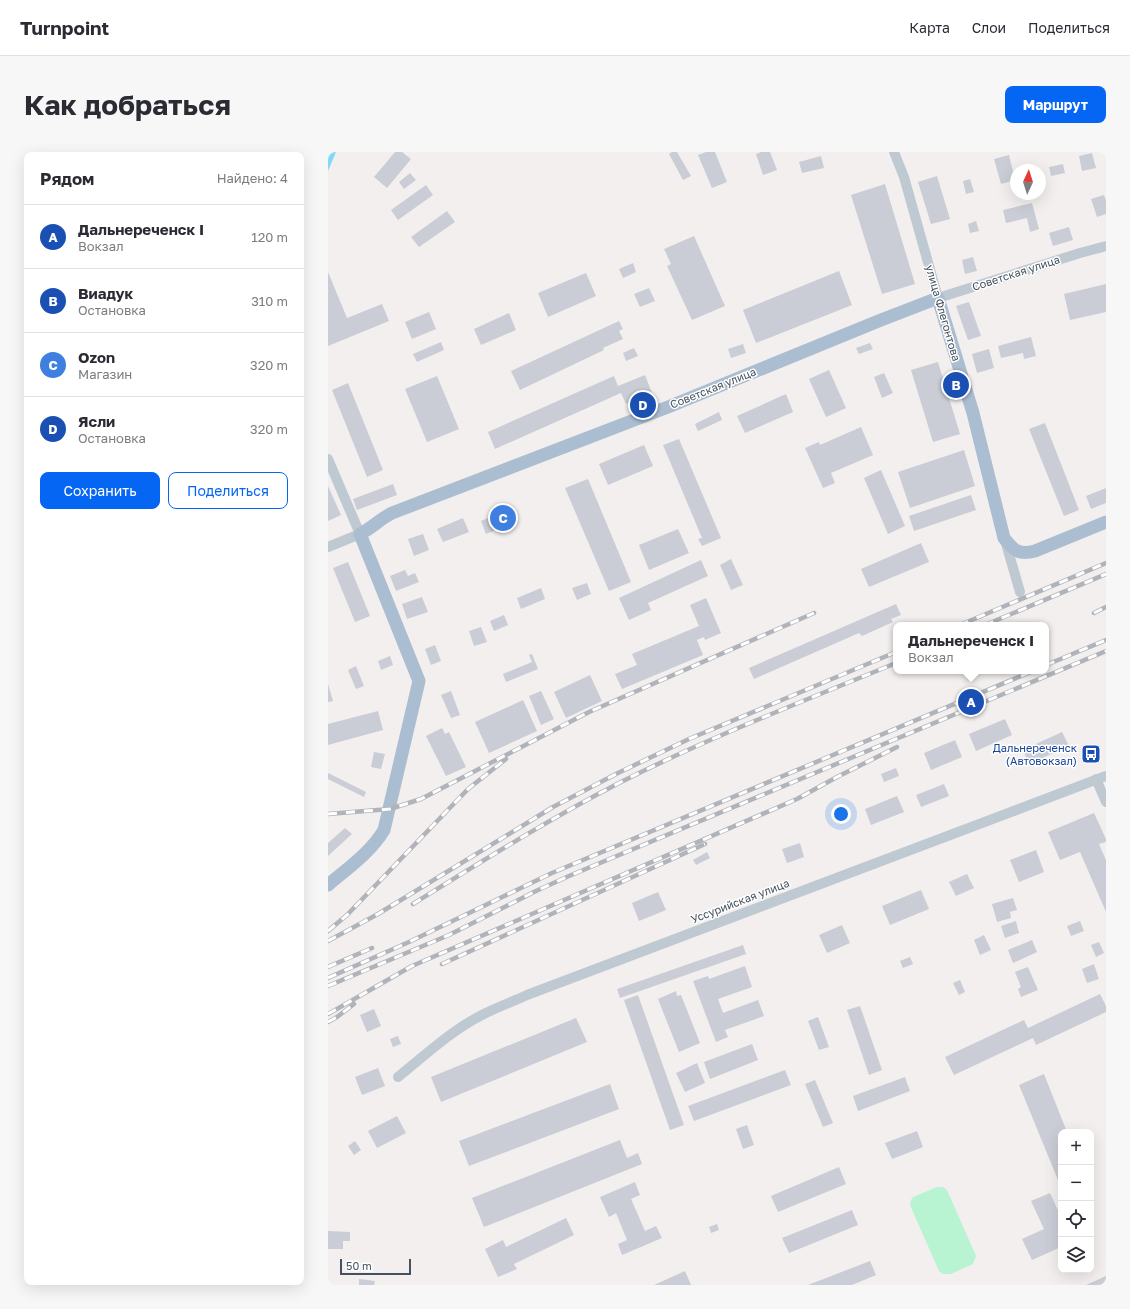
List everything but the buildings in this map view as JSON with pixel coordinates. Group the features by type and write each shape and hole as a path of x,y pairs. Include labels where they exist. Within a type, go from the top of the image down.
{"main road":[{"name":"Советская улица","path":"360,534 370,530 384,517 392,513 668,407 938,298"},
{"name":"улица Флегонтова","path":"938,298 973,413 1004,538"},
{"path":"1004,538 1016,551 1028,553 1106,522"},
{"path":"328,884 371,848 384,830 419,681 360,534"}],"street":[{"name":"улица Флегонтова","path":"894,152 904,177 938,298"},
{"name":"Советская улица","path":"938,298 1106,246"},
{"path":"328,459 360,534"},
{"name":"Советская улица","path":"328,547 360,534"},
{"name":"улица Флегонтова","path":"1004,538 1020,592"},
{"path":"1101,777 1106,802"},
{"name":"Уссурийская улица","path":"398,1077 433,1048 469,1022 527,995 1101,777"}],"green space":[{"path":"937,1187 943,1187 947,1190 976,1256 973,1264 951,1274 943,1274 939,1271 910,1205 913,1197"}],"water":[{"path":"328,152 336,152 328,171"}],"railway":[{"path":"967,622 1106,563"},
{"path":"992,622 1106,574"},
{"path":"1094,613 1106,607"},
{"path":"328,814 390,809 421,799 589,712 814,613"},
{"path":"1049,664 1106,640"},
{"path":"328,986 449,935 569,876 1106,651"},
{"path":"328,941 378,914 553,807 618,773 689,739 893,653"},
{"path":"413,904 541,826 621,782 689,750 792,705 893,664"},
{"path":"328,978 409,942 552,873 1026,674"},
{"path":"328,1014 412,966 797,799 897,747"},
{"path":"328,931 347,915 468,789 506,759"},
{"path":"442,964 705,844"},
{"path":"328,967 372,948"},
{"path":"328,1022 354,1004"}],"place":[{"name":"Виадук","path":"956,385"},
{"name":"Ясли","path":"643,405"},
{"name":"Ozon","path":"503,518"},
{"name":"Дальнереченск I","path":"971,702"},
{"name":"Дальнереченск (Автовокзал)","path":"1091,754"}]}
